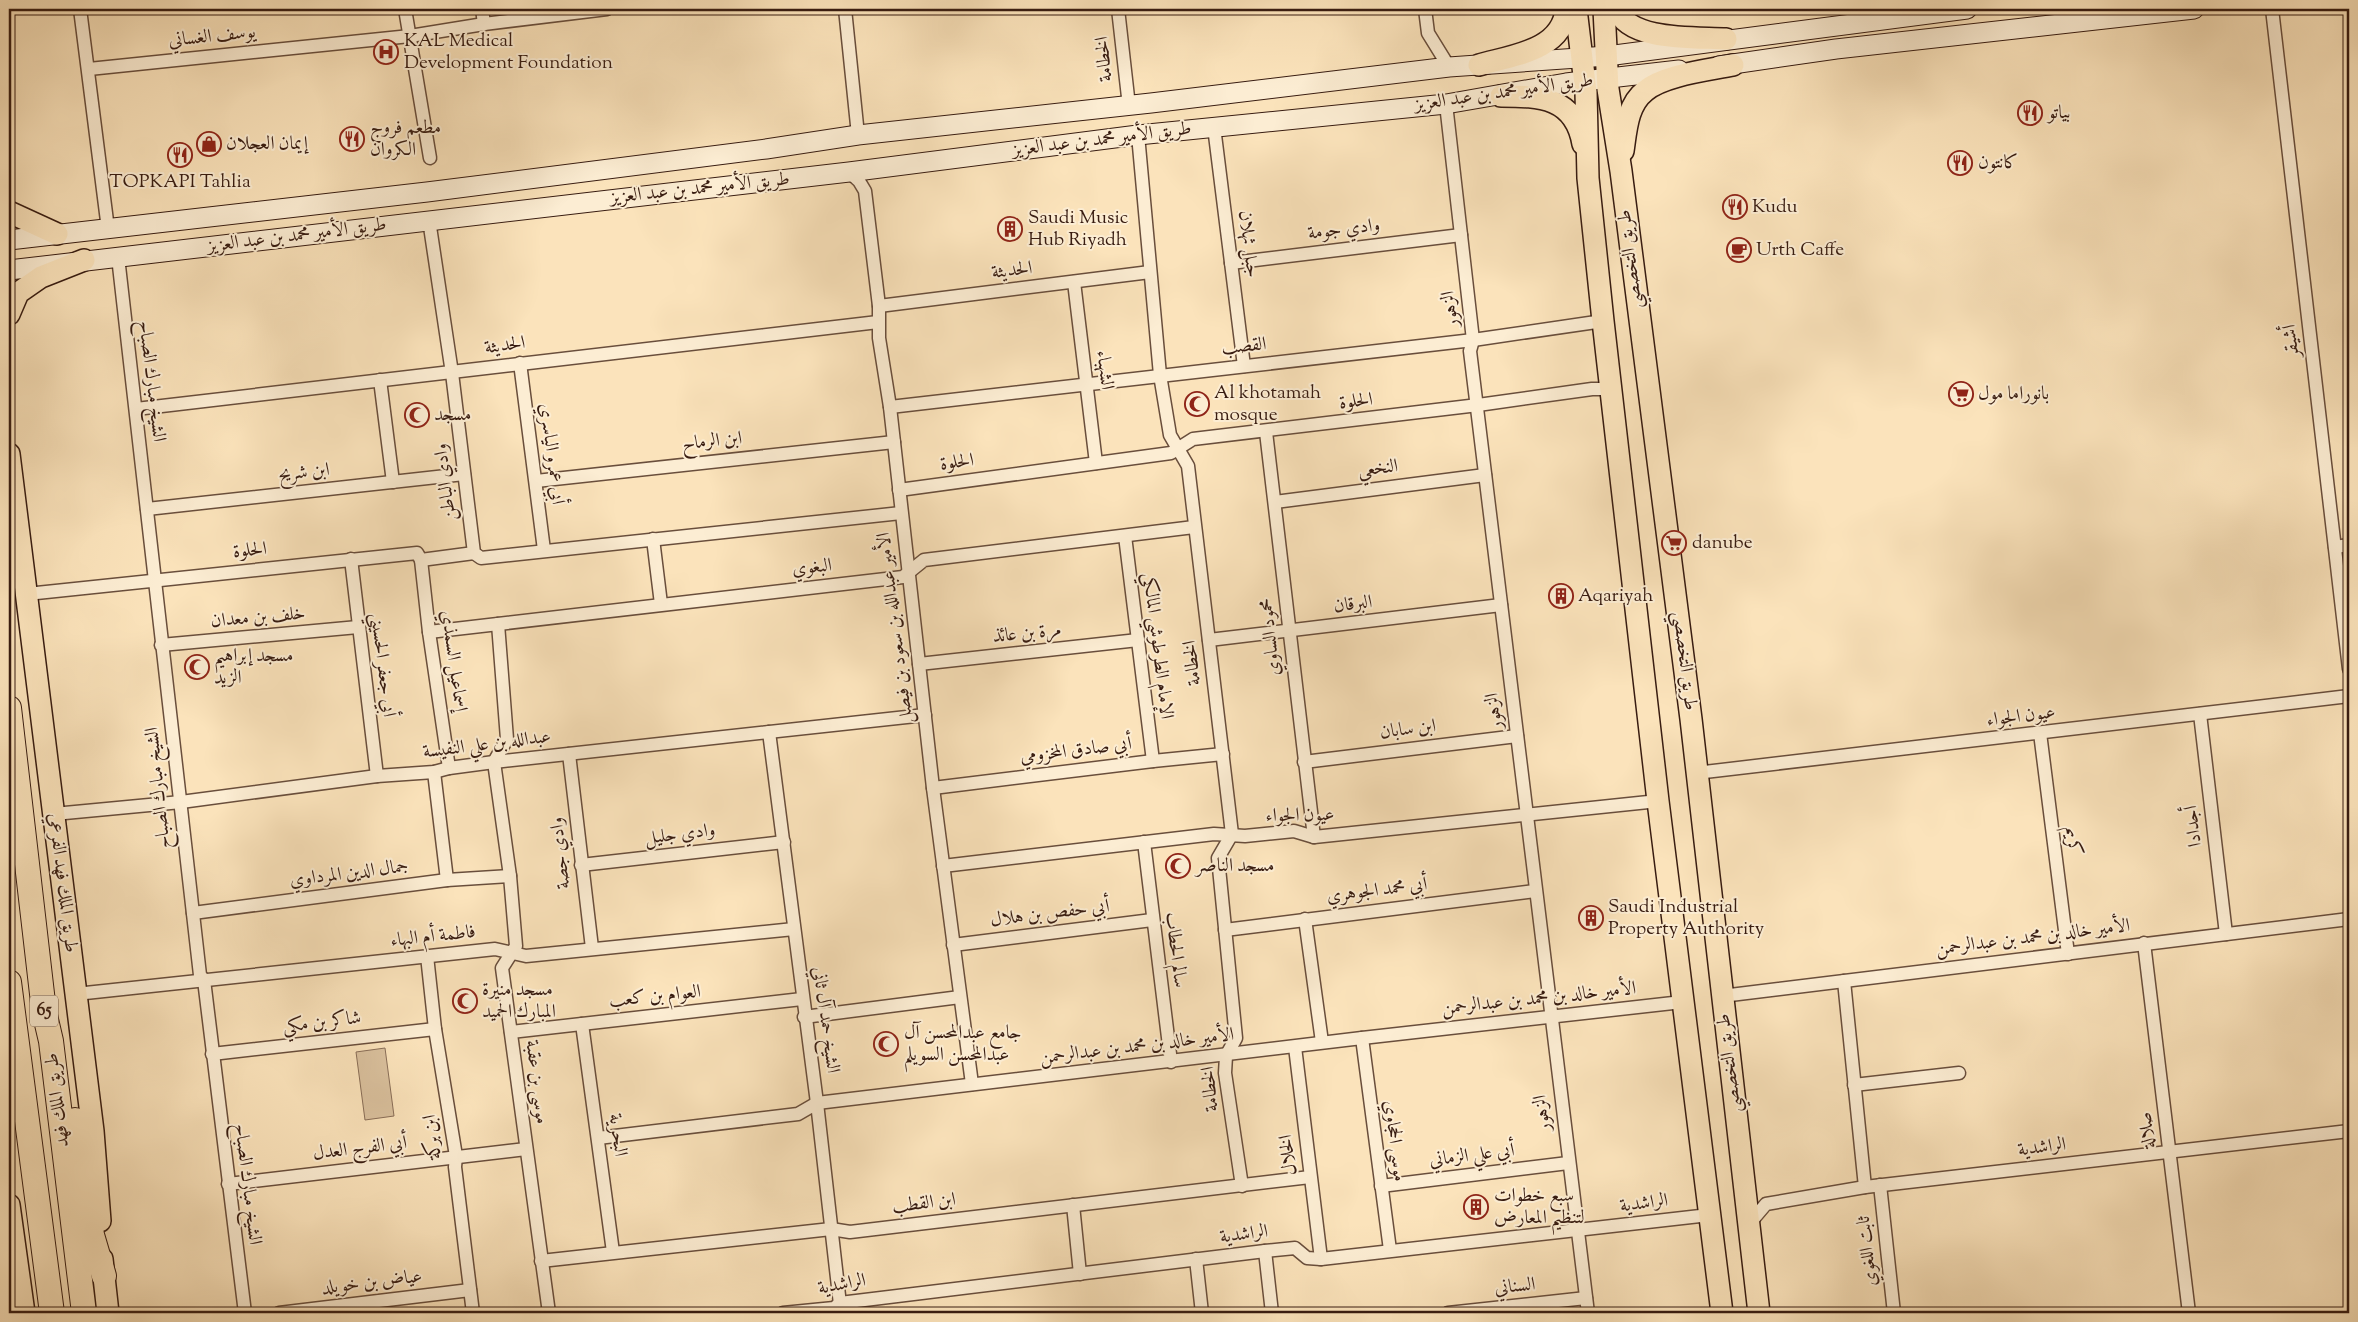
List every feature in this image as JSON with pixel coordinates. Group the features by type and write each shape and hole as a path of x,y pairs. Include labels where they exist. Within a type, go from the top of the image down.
{"highway":[{"name":"طريق الملك فهد","path":"9,708 44,1011 51,1041 84,1313"},
{"name":"طريق الملك فهد","path":"9,982 25,1118 52,1313"},
{"path":"51,1041 70,1090 82,1154 92,1235 104,1276"},
{"path":"25,1118 23,1172 36,1313"}],"main road":[{"path":"1478,64 1541,46 1558,30 1565,16 1566,9"},
{"name":"طريق التخصصي","path":"1576,9 1585,82 1588,178 1603,321 1658,802 1722,1313"},
{"name":"طريق التخصصي","path":"1604,9 1609,78 1608,89 1691,719 1758,1313"},
{"path":"1617,9 1624,21 1647,32 1726,39"},
{"name":"طريق الأمير محمد بن عبد العزيز","path":"9,240 465,187 766,149 858,135 1129,106 1449,67 1478,64 1504,65 1607,56 1967,9"},
{"name":"طريق الأمير محمد بن عبد العزيز","path":"9,270 849,172 1138,135 1446,104 1501,96 1566,83 1733,65 1836,49 2102,14 2194,9"},
{"path":"1501,96 1513,86 1544,76 1544,69 1539,66 1504,65"},
{"path":"1620,171 1627,123 1632,109 1644,91 1676,78 1733,65"},
{"path":"1587,122 1590,90 1594,87 1599,90 1613,127"},
{"path":"1501,96 1532,96 1561,105 1578,125 1588,178"},
{"path":"9,212 57,234"},
{"path":"9,314 18,293 41,278 84,260"},
{"name":"طريق الملك فهد الفرعي","path":"9,454 94,1134 108,1313"},
{"path":"9,1205 24,1313"}],"street":[{"path":"80,9 108,229"},
{"path":"405,9 430,158"},
{"path":"482,9 484,24"},
{"name":"يوسف الغساني","path":"89,69 410,36 484,24 607,9"},
{"path":"845,9 858,135"},
{"name":"الخطامة","path":"1118,9 1129,106"},
{"path":"1425,9 1428,33 1449,67"},
{"name":"أشيقر","path":"2272,9 2349,669"},
{"name":"الزهور","path":"1446,104 1473,340 1470,351 1568,1163 1572,1178 1588,1313"},
{"name":"جبل ثهلان","path":"1214,127 1244,366"},
{"name":"الخطامة","path":"1138,135 1160,375 1170,435 1188,466 1232,834 1218,858 1236,1038 1226,1056 1226,1072 1242,1186"},
{"name":"الأمير عبدالله بن سعود بن فيصل","path":"849,172 859,181 865,191 879,306 878,322 890,407 933,788 972,1084"},
{"name":"وادي الباطن","path":"429,220 477,556"},
{"name":"وادي جومة","path":"1231,263 1461,235"},
{"name":"الشيخ مبارك الصباح","path":"118,257 161,645 181,802 181,818 200,975 204,980 245,1313"},
{"name":"الحديثة","path":"879,306 1150,272"},
{"name":"الشهباء","path":"1074,282 1096,463"},
{"name":"القصب","path":"890,407 1473,340 1603,321"},
{"name":"الحديثة","path":"136,410 878,322"},
{"name":"أبي عمرو الياسري","path":"520,363 544,550"},
{"path":"380,380 393,482"},
{"name":"الحلوة","path":"899,490 1171,453 1193,439 1266,432 1592,389 1612,389"},
{"name":"محمود الساوي","path":"1266,432 1314,837"},
{"name":"ابن الرماح","path":"536,481 894,442"},
{"name":"ابن شريح","path":"147,509 464,474"},
{"name":"النخعي","path":"1275,502 1485,475"},
{"name":"الحلوة","path":"26,594 417,552 421,560 477,556 902,513"},
{"name":"البغوي","path":"429,632 903,577 924,560 1194,526"},
{"name":"الإمام الطرطوشي المالكي","path":"1125,536 1153,761"},
{"path":"653,539 661,604"},
{"path":"2335,547 2349,545"},
{"name":"أبي جعفر الحسيني","path":"351,559 377,776"},
{"name":"إسماعيل السمذي","path":"421,560 429,632 449,768"},
{"name":"البرقان","path":"1209,640 1289,632 1501,605"},
{"path":"494,762 507,739 498,624"},
{"name":"خلف بن معدان","path":"161,645 358,628"},
{"name":"مرة بن عائذ","path":"919,664 1138,640"},
{"name":"عيون الجواء","path":"1696,773 2349,696"},
{"name":"أجدادا","path":"2200,714 2226,934"},
{"name":"عبدالله بن علي النفيسة","path":"54,814 181,802 377,776 434,772 494,762 925,716"},
{"name":"الشيخ حمد آل ثاني","path":"769,732 804,1017 817,1103 841,1308"},
{"name":"كريم","path":"2040,733 2068,954"},
{"name":"ابن سابان","path":"1304,762 1517,736"},
{"name":"وادي جصة","path":"569,754 592,948"},
{"name":"أبي صادق المخزومي","path":"933,788 1222,754"},
{"name":"موسى بن عقبة","path":"494,762 510,876 516,946 502,968 549,1313"},
{"path":"434,772 447,880"},
{"name":"عيون الجواء","path":"943,866 1144,842 1232,834 1246,836 1294,831 1314,837 1658,802"},
{"name":"وادي جليل","path":"581,865 784,842"},
{"name":"سالم الحطاب","path":"1144,842 1152,920 1171,1062"},
{"name":"جمال الدين المرداوي","path":"193,913 447,880 510,876"},
{"name":"أبي محمد الجوهري","path":"1225,930 1535,891"},
{"path":"1305,919 1322,1042"},
{"name":"الأمير خالد بن محمد بن عبدالرحمن","path":"1722,996 2349,919"},
{"name":"أبي حفص بن هلال","path":"954,945 1152,920"},
{"name":"فاطمة أم البهاء","path":"76,994 495,949 526,956 794,929"},
{"name":"صلالة","path":"2144,943 2189,1313"},
{"name":"ابن بركة","path":"427,956 436,1029 456,1156 455,1167 473,1313"},
{"path":"1844,981 1865,1186"},
{"path":"804,1017 960,997"},
{"name":"العوام بن كعب","path":"511,1032 802,999"},
{"name":"الأمير خالد بن محمد بن عبدالرحمن","path":"598,1138 798,1114 817,1103 1226,1056 1322,1042 1682,1002"},
{"name":"البحرية","path":"582,1024 613,1252"},
{"name":"شاكر بن مكي","path":"212,1054 436,1029"},
{"name":"موسى الحجاوي","path":"1362,1038 1390,1250"},
{"name":"الخلال","path":"1295,1047 1320,1259"},
{"path":"1854,1085 1959,1073"},
{"name":"الراشدية","path":"1749,1224 1766,1204 1865,1186 2349,1131"},
{"name":"أبي الفرج العدل","path":"228,1184 526,1149"},
{"name":"أبي علي الزماني","path":"1381,1186 1568,1163"},
{"name":"ابن القطب","path":"542,1261 831,1230 850,1232 1310,1177"},
{"name":"ثابت اللغوي","path":"1880,1185 1894,1313"},
{"path":"1073,1205 1080,1274"},
{"name":"الراشدية","path":"783,1313 841,1308 1080,1274 1265,1251 1295,1248 1307,1258 1320,1259 1709,1215"},
{"path":"1265,1251 1272,1313"},
{"path":"1196,1259 1202,1313"},
{"name":"عياض بن خويلد","path":"279,1313 470,1290"},
{"name":"السناني","path":"1448,1313 1586,1298"}],"shaded area":[{"path":"385,1048 394,1116 365,1120 356,1052"}],"place":[{"name":"KAL Medical Development Foundation","path":"386,52"},
{"name":"بياتو","path":"2030,113"},
{"name":"مطعم فروج الكروان","path":"352,139"},
{"name":"إيمان العجلان","path":"209,144"},
{"name":"TOPKAPI Tahlia","path":"180,155"},
{"name":"كانتون","path":"1960,163"},
{"name":"Kudu","path":"1735,207"},
{"name":"Saudi Music Hub Riyadh","path":"1010,229"},
{"name":"Urth Caffe","path":"1739,250"},
{"name":"بانوراما مول","path":"1961,394"},
{"name":"Al khotamah mosque","path":"1197,404"},
{"name":"مسجد","path":"417,415"},
{"name":"danube","path":"1674,543"},
{"name":"Aqariyah","path":"1561,596"},
{"name":"مسجد إبراهيم الزيد","path":"197,667"},
{"name":"مسجد الناصر","path":"1178,866"},
{"name":"Saudi Industrial Property Authority","path":"1591,918"},
{"name":"مسجد منيرة المبارك الحميد","path":"465,1001"},
{"name":"جامع عبدالمحسن آل عبدالمحسن السويلم","path":"886,1044"},
{"name":"سبع خطوات لتنظيم المعارض","path":"1476,1207"}]}
